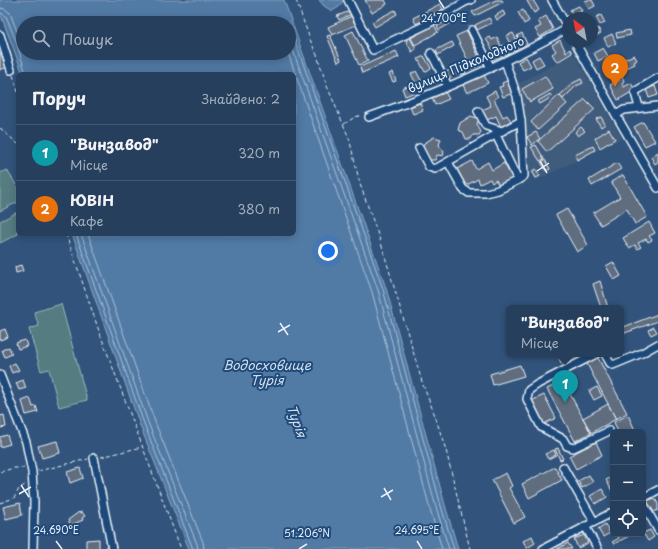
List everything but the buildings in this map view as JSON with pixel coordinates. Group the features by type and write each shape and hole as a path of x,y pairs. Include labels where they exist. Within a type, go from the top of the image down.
{"street":[{"path":"348,0 373,50 426,25 471,0"},
{"path":"552,0 562,18"},
{"path":"472,30 491,68"},
{"name":"вулиця Підколодного","path":"369,117 505,62 562,31"},
{"path":"0,35 11,70"},
{"path":"579,48 658,188"},
{"path":"431,53 448,86"},
{"path":"448,162 463,189 469,192 498,190 524,176 521,121 517,96 505,62"},
{"path":"639,108 635,93 636,91 658,78"},
{"path":"616,115 624,110 658,106"},
{"path":"478,111 486,126 499,133 518,180"},
{"path":"419,148 429,167 435,169 521,121"},
{"path":"607,357 613,365 642,353 658,344"},
{"path":"590,357 538,384 529,390 527,399 541,427 563,439 567,446 573,448 609,431"},
{"path":"0,375 26,442 32,472 33,549"},
{"path":"94,458 112,549"},
{"path":"563,467 594,521"},
{"path":"646,496 658,490"},
{"path":"646,508 658,530"},
{"path":"543,549 610,513"},
{"path":"585,526 598,549"}],"path":[{"path":"296,0 327,86 349,138 360,184 381,243 423,385 446,450 468,544 471,549"},
{"path":"11,70 16,86"},
{"path":"343,124 355,117 363,115 369,117"},
{"path":"0,128 16,142"},
{"path":"67,236 99,331 181,549"},
{"path":"0,472 14,468 24,468 32,472 143,447"},
{"path":"0,503 14,498 19,489 32,480"}],"shaded area":[{"path":"574,54 622,138 535,181 527,166 524,110 518,84"}],"green space":[{"path":"7,170 16,185 16,203 0,211 0,173"},
{"path":"16,213 16,235 0,243 0,221"},
{"path":"61,304 87,400 59,407 49,369 41,371 29,329 39,326 34,312"}],"water":[{"name":"Водосховище Турія","path":"0,0 284,0 290,16 16,16 16,55 0,13"},
{"path":"319,0 343,1 339,7 332,11 324,6"},
{"name":"Водосховище Турія","path":"296,34 386,288 458,549 189,549 141,428 73,236 296,236 296,72 22,72 18,60 296,60"}],"place":[{"name":"ЮВІН","path":"615,87"},
{"name":"\"Винзавод\"","path":"565,403"}],"water label":[{"name":"Турія","path":"297,421"}]}
